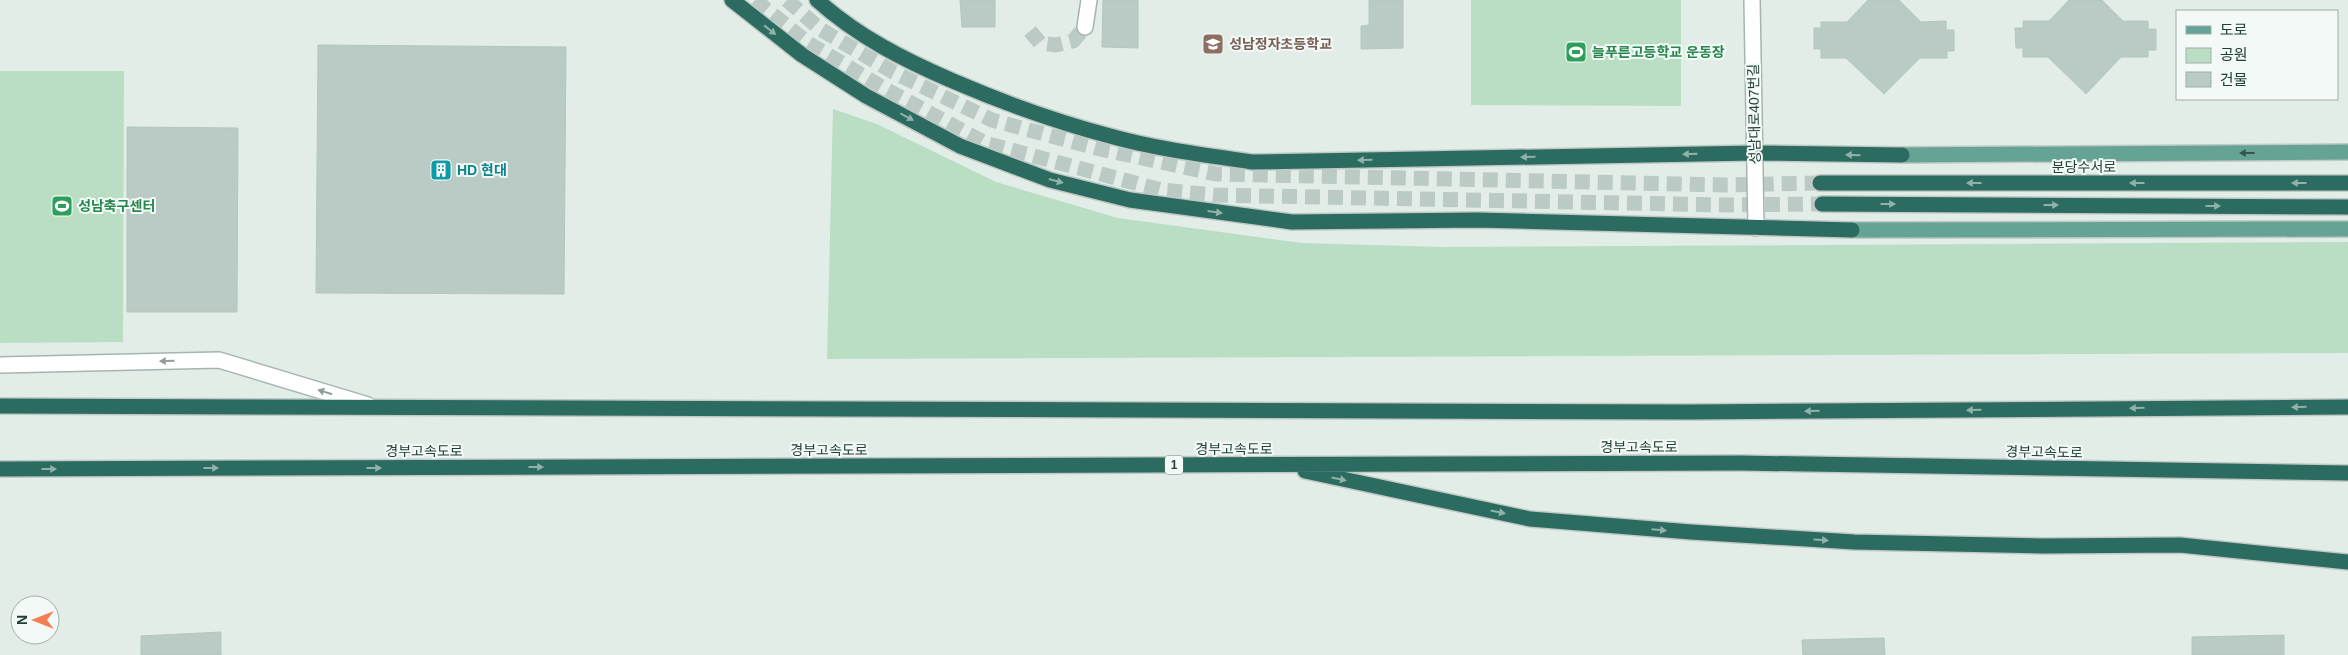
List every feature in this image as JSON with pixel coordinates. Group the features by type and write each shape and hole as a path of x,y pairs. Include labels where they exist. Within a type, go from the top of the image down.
{"highway":[{"path":"732,0 802,55 866,96 960,146 1050,180 1130,200 1292,222 1478,220 1852,230"},
{"path":"817,0 841,21 904,60 1002,102 1111,136 1184,152 1252,162 1755,153 1902,156"},
{"name":"분당수서로","path":"1820,183 2348,183"},
{"path":"1822,204 2348,207"},
{"path":"0,406 1701,412 2348,406"},
{"name":"경부고속도로","path":"0,469 1741,463 2348,473"},
{"path":"1274,465 1530,519 1691,532 1854,542 2042,546 2180,545 2348,562"}],"main road":[{"path":"1902,156 2348,152"},
{"path":"1852,230 2348,229"}],"street":[{"path":"1085,27 1089,0"},
{"name":"성남대로407번길","path":"1752,0 1756,228"},
{"path":"0,365 219,360 372,407"}],"green space":[{"name":"늘푸른고등학교 운동장","path":"1471,0 1681,0 1681,106 1471,105"},
{"name":"성남축구센터","path":"0,71 124,71 123,342 0,343"},
{"path":"833,109 877,124 996,182 1118,218 1302,243 1443,247 2348,242 2348,353 827,359"}],"building":[{"path":"960,0 995,0 995,27 962,27"},
{"path":"1103,0 1138,0 1138,48 1102,47"},
{"path":"1369,0 1403,0 1403,48 1361,49 1361,26 1369,25"},
{"path":"1868,0 1899,0 1921,22 1946,21 1946,30 1954,30 1954,51 1947,51 1947,58 1920,58 1884,94 1846,58 1821,58 1821,49 1814,49 1814,28 1821,28 1821,22 1847,22"},
{"path":"2069,0 2102,0 2123,21 2148,21 2148,29 2156,29 2156,50 2148,50 2148,57 2121,57 2086,94 2048,57 2023,57 2023,48 2016,48 2015,28 2023,28 2023,21 2049,21"},
{"name":"HD 현대","path":"318,45 566,47 564,294 316,293"},
{"path":"127,127 238,128 237,312 127,312"},
{"path":"221,632 221,655 141,655 141,636"},
{"path":"2284,635 2284,655 2192,655 2192,637"},
{"path":"1884,638 1885,655 1803,655 1802,640"}],"tunnel":[{"path":"755,0 808,43 887,90 985,143 1161,190 1214,195 1727,205 1822,204"},
{"path":"787,0 820,29 893,72 992,120 1096,148 1216,174 1727,185 1820,183"},
{"path":"1030,31 1040,43 1056,45 1073,41 1085,27"}],"place":[{"name":"성남정자초등학교","path":"1213,44"},
{"name":"늘푸른고등학교 운동장","path":"1576,52"},
{"name":"HD 현대","path":"441,170"},
{"name":"성남축구센터","path":"62,206"}]}
